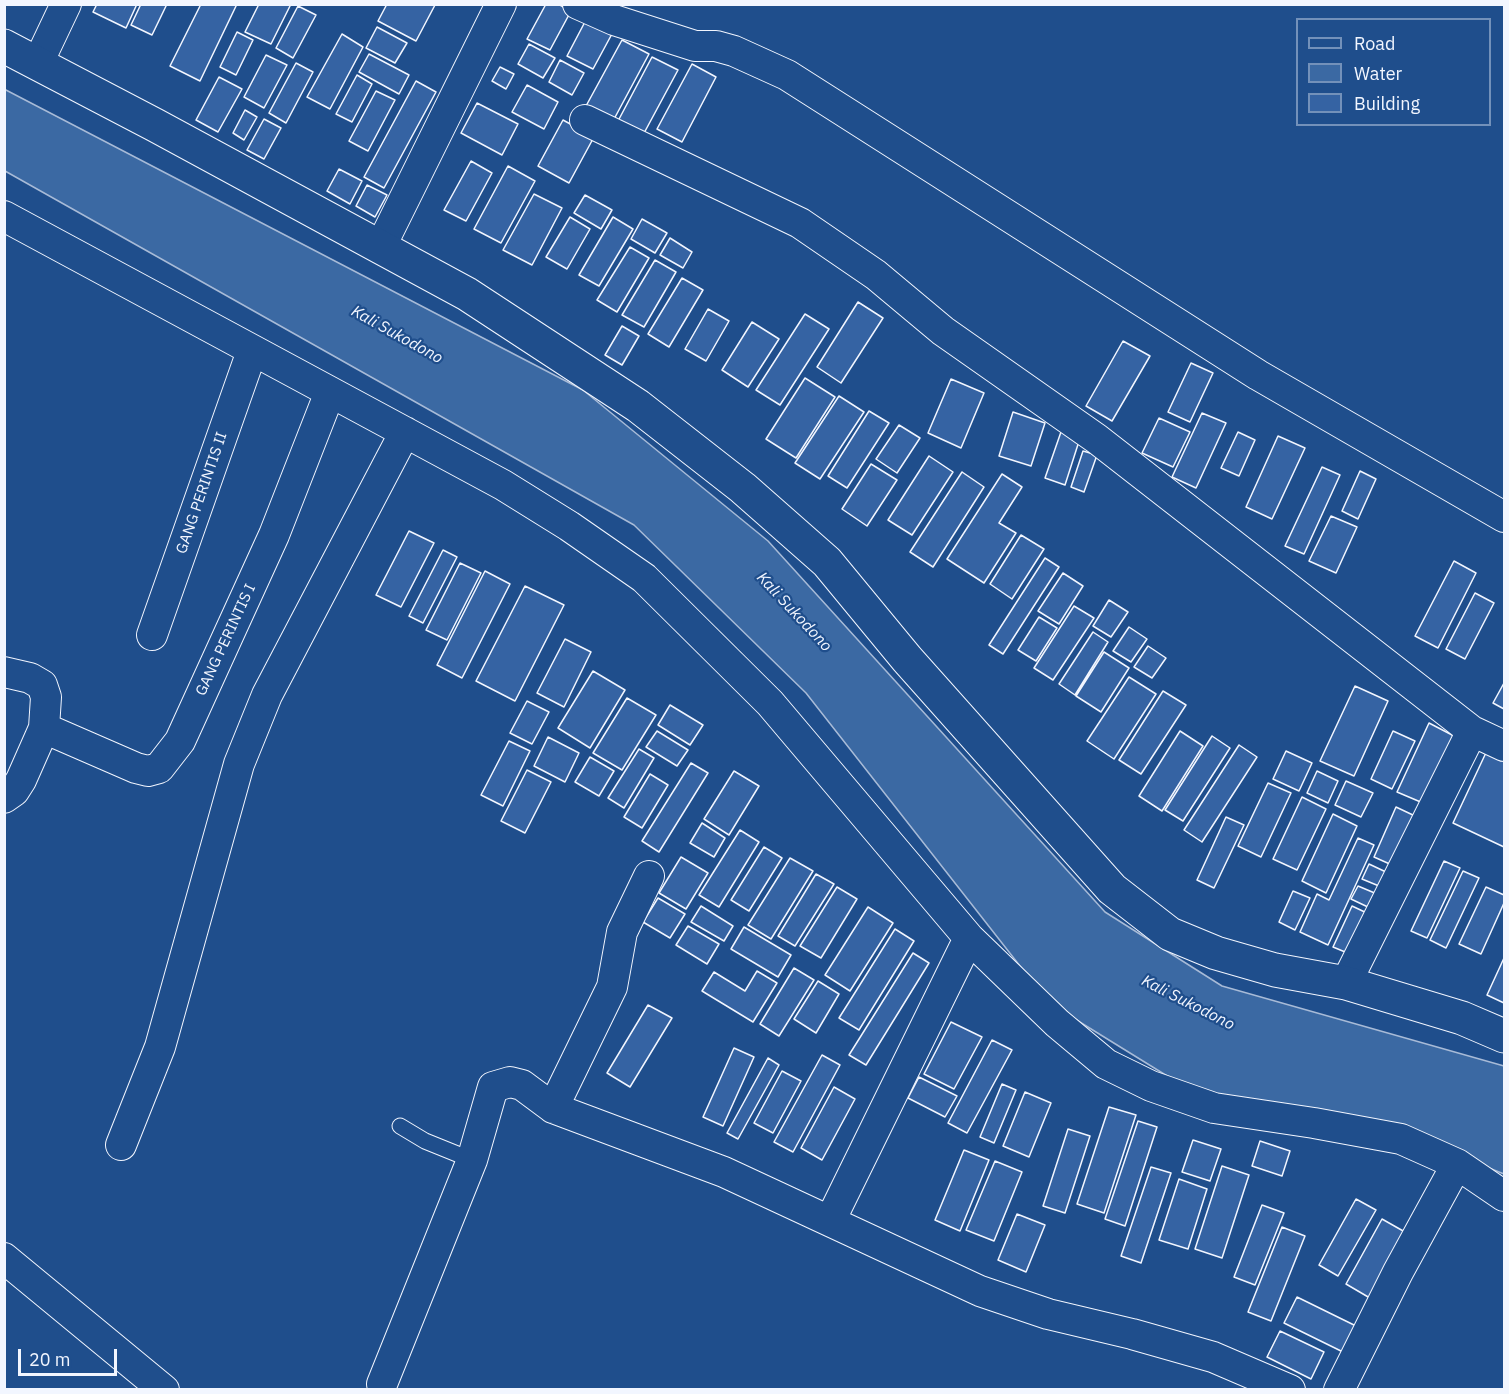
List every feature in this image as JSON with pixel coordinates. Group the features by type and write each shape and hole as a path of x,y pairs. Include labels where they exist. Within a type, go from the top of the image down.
{"main road":[{"path":"4,46 467,294 638,406 743,488 827,562 907,659 1112,890 1170,934 1216,953 1265,967 1346,983 1462,1018 1504,1036"}],"street":[{"path":"38,63 66,4"},
{"path":"380,248 501,4"},
{"path":"578,4 614,20 695,46 717,46 734,51 787,75 1258,375 1504,517"},
{"path":"585,120 800,223 876,275 943,331 1096,439 1472,731 1504,746"},
{"path":"4,216 503,485 569,526 644,578 770,703 969,938 1057,1023 1106,1064 1151,1086 1214,1108 1401,1139 1457,1164 1504,1197"},
{"name":"GANG PERINTIS II","path":"152,635 252,351"},
{"name":"GANG PERINTIS I","path":"44,728 136,768 148,771 159,768 180,741 274,535 330,392"},
{"path":"121,1145 160,1047 239,764 267,695 405,432"},
{"path":"4,672 30,678 42,685 46,697 44,728 21,780 14,791 4,798"},
{"path":"1346,983 1472,731"},
{"path":"553,1108 612,987 622,932 649,876"},
{"path":"830,1221 969,938"},
{"path":"382,1384 472,1160 493,1088 501,1083 510,1082 522,1085 553,1108 724,1172 980,1291 1048,1314 1132,1334 1213,1357 1290,1389"},
{"path":"1339,1389 1398,1272 1457,1164"},
{"path":"4,1258 164,1389"}],"lane":[{"path":"400,1126 425,1141 472,1160"}],"water":[{"name":"Kali Sukodono","path":"4,89 583,390 768,541 1105,912 1222,986 1504,1066 1504,1174 1429,1144 1198,1095 1049,1003 806,693 634,525 5,171"}],"building":[{"path":"97,4 137,4 126,28 93,12"},
{"path":"141,4 167,4 152,35 131,25"},
{"path":"201,4 237,4 200,81 170,66"},
{"path":"259,4 291,4 271,44 245,32"},
{"path":"387,4 435,5 416,41 378,21"},
{"path":"546,4 558,4 571,11 550,50 527,39"},
{"path":"298,6 316,15 293,58 276,48"},
{"path":"587,18 613,32 593,69 567,56"},
{"path":"377,27 407,43 395,63 366,48"},
{"path":"237,32 253,40 236,75 220,67"},
{"path":"342,34 363,47 330,109 307,97"},
{"path":"622,40 649,54 613,121 586,106"},
{"path":"529,44 555,58 543,78 518,64"},
{"path":"369,54 409,75 399,94 359,72"},
{"path":"266,55 287,65 264,108 244,97"},
{"path":"652,57 678,70 643,135 618,121"},
{"path":"560,60 584,73 572,95 549,82"},
{"path":"296,63 313,72 286,123 269,113"},
{"path":"692,64 716,77 682,142 657,129"},
{"path":"500,67 514,74 506,89 492,81"},
{"path":"357,75 372,84 352,122 336,114"},
{"path":"219,77 242,89 218,132 196,120"},
{"path":"416,81 436,92 384,188 364,177"},
{"path":"527,85 558,102 544,129 512,112"},
{"path":"376,91 395,100 368,151 349,141"},
{"path":"477,103 518,124 502,155 461,133"},
{"path":"245,110 257,117 244,140 233,133"},
{"path":"264,119 281,128 264,159 247,150"},
{"path":"563,120 594,137 569,183 538,166"},
{"path":"471,161 492,173 466,221 444,210"},
{"path":"508,166 535,181 501,243 474,229"},
{"path":"339,169 362,181 350,204 327,191"},
{"path":"367,185 387,195 375,217 356,206"},
{"path":"534,194 562,208 532,265 503,250"},
{"path":"585,195 612,210 601,229 574,213"},
{"path":"570,217 590,229 567,269 546,257"},
{"path":"613,217 633,229 599,286 579,275"},
{"path":"642,219 667,233 655,253 631,239"},
{"path":"670,238 692,252 683,268 660,255"},
{"path":"630,247 649,258 617,312 597,300"},
{"path":"655,260 676,272 644,327 622,315"},
{"path":"682,278 703,290 669,347 648,334"},
{"path":"858,302 883,318 841,383 817,367"},
{"path":"708,309 729,321 706,361 685,349"},
{"path":"805,314 829,329 780,405 756,390"},
{"path":"752,322 779,339 748,387 722,370"},
{"path":"622,326 639,336 622,365 605,355"},
{"path":"1123,341 1150,356 1112,421 1086,406"},
{"path":"1191,363 1213,373 1190,422 1168,412"},
{"path":"805,378 835,397 796,458 766,439"},
{"path":"951,379 984,393 961,448 928,433"},
{"path":"839,396 864,412 820,479 795,463"},
{"path":"869,411 889,423 847,488 828,476"},
{"path":"1013,412 1045,423 1031,466 999,456"},
{"path":"1202,413 1226,423 1196,488 1172,477"},
{"path":"1159,418 1190,432 1173,467 1142,453"},
{"path":"899,425 920,438 897,473 876,459"},
{"path":"1062,429 1081,435 1065,485 1045,478"},
{"path":"1238,432 1255,440 1239,476 1221,468"},
{"path":"1278,436 1305,448 1272,519 1246,507"},
{"path":"1083,451 1097,455 1084,492 1071,487"},
{"path":"929,456 953,472 912,535 888,520"},
{"path":"871,464 897,480 867,526 842,509"},
{"path":"1322,467 1340,475 1304,554 1285,546"},
{"path":"1360,471 1376,479 1358,519 1342,511"},
{"path":"962,472 984,487 933,567 910,552"},
{"path":"1002,474 1022,487 999,523 1016,533 984,583 947,559"},
{"path":"1331,516 1357,527 1336,573 1309,561"},
{"path":"409,531 434,543 401,607 376,595"},
{"path":"1021,535 1044,549 1012,599 990,584"},
{"path":"443,550 457,557 423,623 409,616"},
{"path":"1045,558 1059,567 1003,654 989,645"},
{"path":"1454,561 1476,573 1438,648 1415,636"},
{"path":"460,563 481,573 447,640 426,630"},
{"path":"485,571 510,584 462,678 437,665"},
{"path":"1063,573 1083,586 1059,624 1038,611"},
{"path":"525,586 564,605 515,701 476,681"},
{"path":"1475,593 1494,603 1465,659 1446,649"},
{"path":"1109,600 1128,612 1111,637 1093,626"},
{"path":"1074,606 1094,618 1053,680 1034,668"},
{"path":"1039,617 1057,628 1036,661 1018,650"},
{"path":"1129,627 1147,639 1131,662 1113,651"},
{"path":"1093,632 1108,642 1075,695 1059,684"},
{"path":"565,639 591,652 564,707 537,693"},
{"path":"1148,646 1166,658 1152,678 1134,667"},
{"path":"1104,652 1129,668 1101,712 1076,696"},
{"path":"593,671 625,690 590,748 558,728"},
{"path":"1129,677 1156,694 1114,759 1087,741"},
{"path":"1504,683 1504,709 1493,703"},
{"path":"1355,686 1388,701 1354,776 1320,761"},
{"path":"1163,691 1186,705 1141,774 1119,760"},
{"path":"627,698 656,715 622,770 593,753"},
{"path":"527,701 549,712 532,744 510,733"},
{"path":"670,705 703,725 690,745 658,725"},
{"path":"1429,723 1454,736 1423,803 1397,792"},
{"path":"657,731 688,750 677,766 646,747"},
{"path":"1180,731 1203,746 1162,811 1139,796"},
{"path":"1393,731 1415,741 1392,789 1371,779"},
{"path":"1212,736 1230,748 1183,821 1165,810"},
{"path":"548,737 579,753 565,782 534,766"},
{"path":"509,741 530,751 503,806 481,795"},
{"path":"1491,742 1504,748 1504,847 1453,823"},
{"path":"1239,745 1257,757 1202,842 1184,830"},
{"path":"639,749 654,758 624,808 608,798"},
{"path":"1286,751 1312,763 1299,791 1273,779"},
{"path":"590,757 614,771 599,796 575,782"},
{"path":"691,763 708,773 659,852 642,841"},
{"path":"527,770 551,782 525,833 501,821"},
{"path":"734,771 759,786 729,835 704,819"},
{"path":"1317,771 1338,781 1328,803 1307,793"},
{"path":"650,774 668,785 642,828 624,817"},
{"path":"1346,781 1373,793 1361,817 1335,805"},
{"path":"1268,783 1291,793 1261,857 1238,846"},
{"path":"1302,797 1326,809 1297,870 1273,859"},
{"path":"1396,807 1415,816 1392,865 1374,857"},
{"path":"1333,814 1357,826 1326,893 1302,881"},
{"path":"1226,817 1244,825 1214,888 1197,880"},
{"path":"702,823 725,838 714,857 690,843"},
{"path":"740,830 759,842 719,907 699,895"},
{"path":"1358,838 1374,845 1328,945 1300,932 1317,894 1329,900"},
{"path":"764,847 782,858 749,911 731,900"},
{"path":"681,857 708,873 686,909 659,893"},
{"path":"790,858 813,871 771,939 748,925"},
{"path":"1444,861 1460,868 1427,938 1411,931"},
{"path":"1369,864 1386,872 1379,886 1362,879"},
{"path":"1463,871 1479,878 1446,948 1430,940"},
{"path":"816,874 834,884 795,946 778,936"},
{"path":"1358,886 1377,894 1370,908 1351,899"},
{"path":"837,887 857,899 821,958 800,946"},
{"path":"1486,887 1504,895 1504,903 1481,954 1459,944"},
{"path":"1293,891 1310,898 1295,930 1279,922"},
{"path":"658,898 685,914 670,938 643,922"},
{"path":"701,906 733,926 724,941 691,922"},
{"path":"1352,906 1369,914 1350,954 1333,947"},
{"path":"868,907 893,923 850,991 825,975"},
{"path":"688,926 719,944 707,964 676,945"},
{"path":"744,927 791,955 778,977 731,949"},
{"path":"895,929 914,941 859,1030 839,1018"},
{"path":"913,953 929,963 866,1065 849,1055"},
{"path":"1504,958 1504,1003 1487,995"},
{"path":"794,968 814,980 779,1036 760,1024"},
{"path":"757,971 777,983 753,1022 702,991 714,972 745,991"},
{"path":"818,981 839,994 816,1033 794,1019"},
{"path":"648,1005 672,1018 630,1087 607,1073"},
{"path":"951,1022 982,1037 954,1089 924,1074"},
{"path":"992,1040 1012,1050 967,1133 948,1123"},
{"path":"734,1048 754,1057 723,1126 703,1117"},
{"path":"822,1055 840,1065 793,1152 774,1142"},
{"path":"768,1058 779,1065 738,1139 727,1133"},
{"path":"782,1071 801,1081 773,1133 754,1123"},
{"path":"919,1077 957,1096 945,1117 908,1098"},
{"path":"1002,1084 1016,1090 994,1143 980,1137"},
{"path":"834,1087 855,1099 822,1160 801,1148"},
{"path":"1025,1092 1051,1103 1029,1157 1003,1146"},
{"path":"1109,1107 1136,1115 1104,1213 1077,1204"},
{"path":"1138,1121 1157,1127 1125,1226 1105,1219"},
{"path":"1068,1129 1090,1136 1065,1213 1043,1206"},
{"path":"1193,1140 1221,1149 1210,1181 1182,1172"},
{"path":"1260,1141 1290,1151 1282,1176 1252,1166"},
{"path":"964,1150 989,1160 960,1231 935,1220"},
{"path":"995,1161 1022,1172 994,1241 966,1230"},
{"path":"1222,1166 1249,1175 1222,1258 1195,1249"},
{"path":"1151,1167 1171,1173 1141,1263 1121,1256"},
{"path":"1179,1179 1207,1189 1188,1249 1159,1240"},
{"path":"1356,1199 1376,1210 1338,1276 1319,1265"},
{"path":"1262,1205 1284,1213 1255,1285 1234,1277"},
{"path":"1017,1214 1045,1225 1026,1272 998,1260"},
{"path":"1382,1219 1412,1236 1375,1301 1346,1284"},
{"path":"1282,1227 1305,1236 1271,1321 1248,1312"},
{"path":"1297,1297 1356,1326 1343,1352 1284,1323"},
{"path":"1280,1331 1324,1352 1311,1379 1267,1357"}]}
